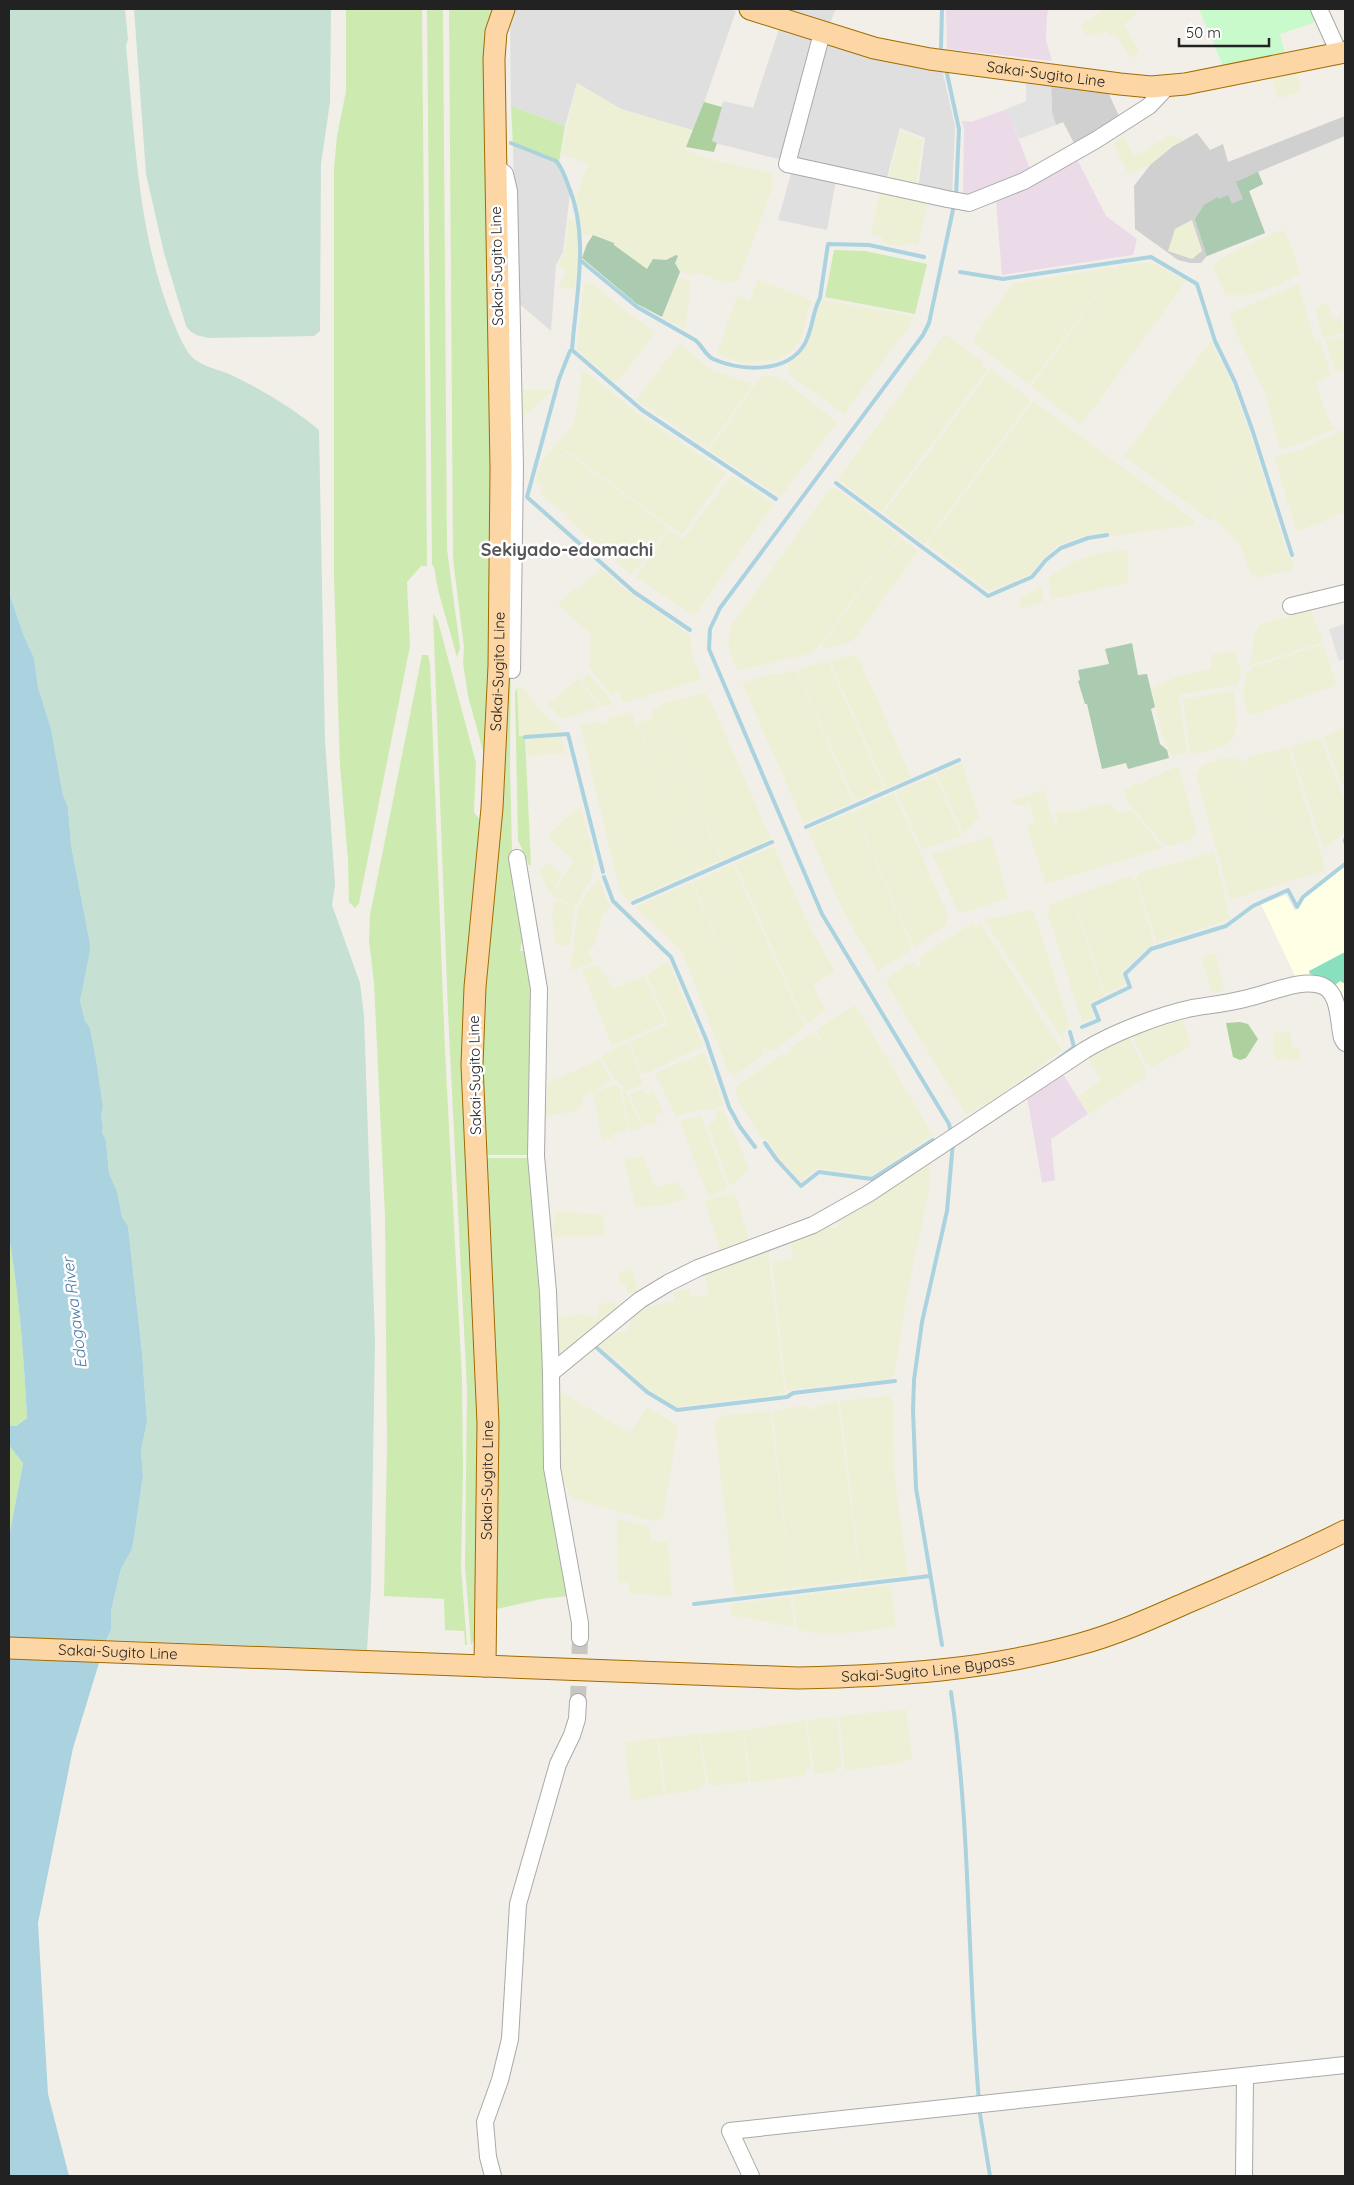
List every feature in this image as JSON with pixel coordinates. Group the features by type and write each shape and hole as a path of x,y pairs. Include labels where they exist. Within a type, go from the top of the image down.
{"main road":[{"name":"Sakai-Sugito Line","path":"9,1648 485,1666 487,1383 472,1065 476,986 492,808 499,656 501,469 494,44 504,9"},
{"name":"Sakai-Sugito Line","path":"750,9 874,48 930,59 1120,84 1167,86 1343,57"},
{"name":"Sakai-Sugito Line Bypass","path":"485,1666 798,1678 871,1676 973,1667 1081,1644 1128,1628 1345,1531"}],"street":[{"path":"1318,9 1343,57"},
{"path":"822,33 786,164 969,203 1024,181 1088,145 1149,106 1167,86"},
{"path":"495,165 505,174 509,201 515,476 512,670"},
{"path":"1291,606 1345,593"},
{"path":"517,858 539,989 536,1156 548,1292 552,1468 578,1613 580,1638"},
{"path":"551,1373 640,1300 668,1283 698,1268 813,1225 868,1194 1102,1040 1190,1009 1231,1003 1290,986 1311,984 1328,990 1335,999 1342,1038 1345,1043"},
{"path":"493,2176 488,2157 485,2122 500,2080 510,2039 518,1904 558,1764 575,1727 578,1702"},
{"path":"751,2176 730,2131 1345,2065"},
{"path":"1244,2176 1245,2077"}],"shaded area":[{"path":"9,9 125,9 128,39 126,46 140,188 153,258 163,293 179,334 191,356 198,362 240,379 299,414 319,430 325,740 335,885 332,905 360,983 364,1016 375,1341 371,1587 367,1650 106,1640 111,1630 111,1611 121,1569 132,1549 143,1476 141,1451 147,1422 142,1352 128,1226 122,1217 117,1191 109,1173 106,1141 102,1132 101,1117 103,1106 96,1059 90,1028 85,1021 80,1001 89,938 71,845 68,807 63,795 51,729 38,687 34,658 9,593"},
{"path":"134,9 331,9 330,102 321,164 320,331 314,336 209,338 193,333 186,326 164,253 146,174"},
{"path":"515,9 728,9 736,11 694,131 621,109 577,83 565,126 511,106 510,20"},
{"path":"776,9 836,9 829,26"},
{"path":"946,9 1049,9 1046,40 1052,61 947,49"},
{"path":"1104,9 1134,9 1137,14 1124,24 1139,51 1130,58 1115,34 1108,36 1105,32 1087,36 1081,25"},
{"path":"780,26 815,39 782,160 711,142 723,101 753,108"},
{"path":"828,43 942,69 955,126 952,196 918,189 925,138 900,128 886,181 796,161 823,47"},
{"path":"1297,70 1301,91 1278,99 1271,75"},
{"path":"1026,80 1051,84 1052,113 1056,125 1019,139 1007,109 1026,101"},
{"path":"577,83 621,109 692,130 685,150 716,161 774,173 771,182 774,183 739,280 727,284 698,273 692,276 680,272 675,263 676,255 665,260 653,259 647,270 614,245 593,235 582,235 576,197 588,164 561,154"},
{"path":"1051,84 1107,90 1119,116 1094,131 1092,137 1076,147 1063,122 1056,125 1052,113"},
{"path":"1007,109 1032,174 963,197 964,129 962,121 971,122"},
{"path":"1345,116 1345,136 1258,172 1263,184 1249,191 1265,233 1207,256 1201,263 1190,263 1178,260 1135,229 1134,186 1151,164 1173,146 1197,133 1210,150 1223,144 1228,162"},
{"path":"901,131 923,140 916,184 889,176"},
{"path":"1169,135 1185,140 1173,146 1151,164 1129,175 1114,145 1115,142 1124,136 1133,155 1145,151"},
{"path":"513,147 559,162 570,193 563,252 556,265 551,331 516,301"},
{"path":"1078,161 1106,216 1137,239 1133,255 1002,275 996,201"},
{"path":"792,170 836,180 827,230 778,220"},
{"path":"1258,172 1263,184 1249,191 1265,233 1207,256 1195,219 1204,205 1218,197 1219,199 1228,195 1232,204 1243,199 1236,182"},
{"path":"880,191 928,202 918,245 907,243 906,246 900,246 881,242 882,237 871,235"},
{"path":"568,219 578,221 579,250 575,289 558,288 567,271 559,266 566,244"},
{"path":"1192,220 1202,251 1192,259 1168,251 1175,229"},
{"path":"1281,230 1285,232 1290,243 1300,274 1279,285 1250,295 1226,295 1212,266 1229,254"},
{"path":"593,235 614,243 614,245 647,269 653,259 666,260 676,255 678,256 675,263 680,272 662,317 637,304 582,258 587,244"},
{"path":"1143,263 1155,264 1186,281 1081,425 1031,387 1118,266"},
{"path":"1113,267 1115,269 1030,385 974,343 975,336 1012,284"},
{"path":"677,277 691,282 685,329 663,317"},
{"path":"757,279 811,300 801,339 792,351 777,360 742,363 717,354 737,295 750,301"},
{"path":"591,282 629,314 655,332 622,377 615,383 577,349 584,284"},
{"path":"1298,284 1315,342 1321,341 1331,375 1316,383 1326,414 1335,429 1302,443 1280,449 1266,396 1230,319 1233,312"},
{"path":"823,300 913,316 908,328 844,414 787,373 790,369 788,365 801,353 808,343 819,304"},
{"path":"1327,303 1333,319 1341,316 1345,332 1323,338 1315,308"},
{"path":"944,335 947,335 984,363 982,366 987,370 881,512 838,479"},
{"path":"1344,336 1345,370 1336,372 1325,340"},
{"path":"1210,342 1231,381 1257,454 1255,460 1211,521 1124,456"},
{"path":"681,344 711,370 753,384 708,448 636,400 678,345"},
{"path":"991,369 1031,400 925,544 884,513"},
{"path":"586,372 637,413 726,473 682,535 566,450 543,485 535,481 542,460 571,428 577,408 582,373"},
{"path":"761,376 780,377 837,422 781,497 709,450"},
{"path":"517,390 553,390 517,422"},
{"path":"1033,401 1194,520 1194,525 1114,536 1110,536 1106,532 1089,534 1057,546 1029,575 989,591 927,544"},
{"path":"1345,429 1345,512 1297,532 1274,457 1300,450"},
{"path":"566,452 594,473 564,514 539,493"},
{"path":"1255,460 1258,460 1288,556 1294,565 1291,570 1256,578 1250,573 1240,545 1214,519"},
{"path":"595,473 668,527 652,551 631,575 566,517 568,513 566,511"},
{"path":"731,476 774,504 694,616 636,577 669,530 683,539"},
{"path":"831,487 835,488 900,536 813,653 738,671 732,659 728,641 731,626"},
{"path":"900,538 918,551 856,637 848,643 826,649 821,645"},
{"path":"1128,549 1128,583 1052,599 1048,579 1050,576 1073,562 1094,554"},
{"path":"601,568 627,591 690,635 694,662 701,677 700,680 623,703 618,691 612,696 589,667 591,634 558,605 575,587 578,590"},
{"path":"1041,586 1044,601 1022,609 1018,599"},
{"path":"1311,610 1323,642 1249,666 1256,630 1260,624"},
{"path":"1345,624 1345,659 1339,661 1329,629"},
{"path":"1132,643 1138,675 1147,674 1155,707 1151,709 1160,744 1167,750 1169,758 1128,769 1126,763 1102,769 1087,704 1085,704 1078,681 1080,680 1078,670 1109,664 1105,649"},
{"path":"1323,644 1337,685 1253,715 1248,714 1243,695 1246,672 1253,670 1253,667"},
{"path":"1236,651 1238,665 1241,667 1238,684 1179,695 1187,753 1172,756 1161,732 1151,688 1181,675 1211,669 1211,654"},
{"path":"851,655 859,658 911,777 886,788 830,661"},
{"path":"828,661 884,788 855,801 798,672 801,671 800,668"},
{"path":"791,670 797,672 853,802 804,824 742,683 776,673 783,674"},
{"path":"589,674 608,696 612,705 602,707 581,680"},
{"path":"578,679 600,707 562,719 548,704"},
{"path":"523,687 540,710 559,727 559,734 519,736 517,688"},
{"path":"1234,690 1237,724 1233,739 1227,745 1201,753 1190,753 1183,699"},
{"path":"705,693 711,702 771,839 722,860 657,709 661,708 659,704"},
{"path":"656,708 721,860 699,870 672,808 698,870 629,901 621,893 618,883 580,725 596,721 604,724 608,722 607,718 631,712 670,803 637,723 653,718 651,710"},
{"path":"1345,727 1345,783 1342,785 1324,738"},
{"path":"561,737 566,753 528,755 527,739"},
{"path":"1316,739 1321,740 1345,802 1345,832 1324,849 1290,746"},
{"path":"1288,747 1326,870 1230,900 1196,775 1197,772 1201,766 1220,759 1230,757 1244,761 1274,853 1245,761 1249,760 1248,757"},
{"path":"962,763 979,817 963,834 936,773"},
{"path":"1175,767 1179,768 1197,833 1190,840 1171,846 1163,843 1124,798 1127,794 1124,790"},
{"path":"935,775 961,836 922,850 897,792"},
{"path":"1044,790 1054,823 1058,822 1055,814 1057,811 1071,812 1109,803 1115,810 1121,813 1131,810 1163,848 1046,884 1026,826 1035,823 1030,805 1016,806 1012,800"},
{"path":"894,793 949,918 946,921 947,924 914,948 855,811"},
{"path":"576,809 580,809 582,813 596,864 593,865 595,871 590,876 592,879 586,886 566,873 574,861 547,836"},
{"path":"854,811 912,947 908,949 910,951 878,971 842,909 808,830"},
{"path":"991,836 1008,898 967,912 958,912 932,854"},
{"path":"774,847 807,922 835,971 813,985 826,1010 809,1023 804,1021 735,863"},
{"path":"1214,852 1230,919 1157,943 1136,879 1139,873"},
{"path":"549,863 562,874 556,884 554,893 565,873 586,887 576,905 553,897 554,894 549,893 539,870"},
{"path":"733,864 805,1027 775,1050 766,1050 759,1034 765,1049 762,1051 764,1055 734,1076 729,1073 682,952 635,907 691,882 735,980 693,882"},
{"path":"1345,866 1345,1006 1338,988 1323,977 1310,974 1296,978 1261,904 1286,895 1295,911 1304,898"},
{"path":"1129,876 1135,879 1154,943 1121,972 1126,984 1105,994 1074,896"},
{"path":"600,880 606,899 611,906 603,915 594,946 588,951 593,961 573,971 570,970 578,909 588,891"},
{"path":"1073,896 1104,996 1090,1002 1093,1017 1082,1022 1047,911 1050,909 1049,905"},
{"path":"556,900 575,906 569,946 555,944 552,912"},
{"path":"1033,909 1070,1026 1063,1032 1065,1043 984,920"},
{"path":"972,923 975,927 981,924 1062,1050 1001,1095 966,1115 886,983 890,977 907,964 915,963 918,967 922,964 918,958"},
{"path":"1216,953 1224,990 1212,993 1201,957"},
{"path":"664,963 670,965 703,1046 647,1073 640,1073 630,1041 668,1025 647,975"},
{"path":"598,964 613,988 645,976 665,1022 612,1046 582,970"},
{"path":"855,1005 933,1135 902,1155 885,1131 902,1156 876,1173 868,1163 875,1173 871,1176 818,1168 801,1181 780,1160 767,1139 762,1140 740,1103 735,1091 736,1086 784,1053 792,1051 790,1048 814,1032 827,1049 816,1031"},
{"path":"1181,1017 1190,1040 1190,1046 1152,1067 1146,1064 1134,1039 1135,1033"},
{"path":"1274,1031 1290,1032 1292,1048 1300,1049 1300,1060 1274,1059"},
{"path":"1128,1035 1146,1070 1145,1077 1089,1114 1078,1097 1101,1080 1087,1058"},
{"path":"628,1042 643,1084 627,1091 615,1079 601,1056"},
{"path":"705,1052 724,1105 708,1110 701,1109 676,1117 655,1073"},
{"path":"600,1059 612,1081 582,1097 583,1101 579,1110 545,1117 548,1083"},
{"path":"1061,1071 1088,1114 1051,1139 1055,1180 1042,1183 1027,1096"},
{"path":"616,1084 620,1089 627,1127 625,1131 613,1134 614,1138 602,1140 593,1093"},
{"path":"622,1088 626,1092 642,1128 629,1131"},
{"path":"642,1089 645,1095 653,1091 663,1112 655,1115 658,1123 643,1127 630,1094"},
{"path":"723,1109 749,1168 733,1185 728,1182 708,1125 715,1121 716,1112"},
{"path":"701,1115 727,1187 726,1190 709,1196 680,1121"},
{"path":"643,1156 655,1187 676,1182 688,1198 660,1206 636,1207 624,1160"},
{"path":"926,1162 930,1163 929,1189 905,1306 895,1373 890,1379 786,1390 772,1262 793,1259 791,1243 830,1225 832,1228 837,1228 836,1219"},
{"path":"733,1193 738,1201 750,1244 722,1253 719,1249 705,1200"},
{"path":"556,1211 603,1215 605,1236 552,1237"},
{"path":"768,1250 785,1394 676,1407 642,1386 628,1370 598,1346 613,1334 628,1330 631,1319 641,1308 675,1301 673,1292 689,1289 690,1297 708,1295 705,1273"},
{"path":"632,1268 638,1290 628,1294 625,1284 621,1286 618,1273"},
{"path":"614,1302 616,1307 620,1305 622,1309 558,1358 556,1318 577,1314 598,1317 599,1304"},
{"path":"560,1391 630,1433 647,1407 675,1424 678,1428 663,1518 655,1521 641,1518 571,1498 561,1474 560,1465"},
{"path":"888,1396 893,1402 894,1472 908,1575 861,1580 840,1401"},
{"path":"838,1401 860,1580 735,1595 714,1422 718,1421 717,1416 770,1411 792,1587 772,1411 809,1405 810,1409 817,1409 817,1405"},
{"path":"617,1519 649,1526 651,1541 668,1542 672,1597 630,1593 629,1585 626,1582 618,1581"},
{"path":"891,1585 896,1627 849,1633 813,1633 797,1630 793,1596"},
{"path":"790,1597 794,1621 792,1627 731,1615 730,1604"},
{"path":"906,1709 912,1759 896,1764 845,1770 839,1716"},
{"path":"837,1717 842,1766 836,1768 836,1772 814,1774 807,1720"},
{"path":"806,1720 811,1768 806,1769 806,1775 751,1783 744,1730"},
{"path":"743,1730 749,1782 712,1786 711,1783 708,1783 700,1734"},
{"path":"699,1734 706,1784 702,1784 703,1788 666,1795 659,1738"},
{"path":"657,1738 664,1795 631,1801 625,1742"}],"green space":[{"path":"346,9 422,9 427,566 421,566 407,582 410,646 359,903 355,908 349,902 348,860 340,766 334,579 334,168 337,136 346,91"},
{"path":"427,9 443,9 447,549 460,648 457,657 432,565"},
{"path":"449,9 495,9 495,558 485,758 468,696 453,559"},
{"path":"1199,9 1313,9 1319,21 1280,34 1285,55 1224,68"},
{"path":"704,102 722,107 712,141 717,143 714,152 686,147"},
{"path":"511,106 565,126 559,162 513,147"},
{"path":"834,250 865,251 927,264 915,314 825,297"},
{"path":"512,500 510,765 513,895 520,895 524,931 520,951 528,951 536,1003 532,1155 483,1155 480,1070"},
{"path":"433,613 438,621 476,763 474,812 485,827 482,872 479,1371 475,1638 471,1645 465,1566 467,1390 448,1013"},
{"path":"422,655 428,655 430,664 445,1050 462,1379 461,1567 467,1645 465,1645 464,1631 445,1630 444,1599 384,1596 387,1448 385,1217 374,983 369,940 370,915"},
{"path":"517,688 519,736 525,736 531,865 529,865 518,840 515,693"},
{"path":"1345,952 1345,984 1340,981 1335,985 1323,977 1310,974 1309,971"},
{"path":"1240,1022 1248,1024 1258,1039 1246,1058 1240,1060 1233,1057 1226,1023"},
{"path":"483,1158 532,1158 568,1596 541,1599 492,1610"},
{"path":"9,1236 21,1327 27,1418 15,1426 9,1426"},
{"path":"9,1445 23,1462 9,1537"}],"water":[{"name":"Edogawa River","path":"9,593 34,658 38,687 51,729 63,795 68,807 71,845 90,950 80,1001 85,1021 90,1028 96,1059 103,1106 101,1117 102,1132 106,1141 109,1173 117,1191 122,1217 128,1226 142,1352 147,1422 141,1451 143,1476 132,1549 121,1569 111,1611 111,1630 106,1640 73,1748 38,1923 48,2094 69,2176 9,2176 9,1537 23,1463 9,1445 9,1426 16,1426 27,1418 21,1327 9,1236"}],"waterway":[{"path":"941,47 942,9"},
{"path":"946,69 959,129 956,196"},
{"path":"511,143 556,161 563,172 575,204 580,245 580,266 572,350 642,410 776,499"},
{"path":"951,1133 949,1124 822,914 709,649 710,629 720,608 923,335 929,323 954,205"},
{"path":"580,260 637,307 695,340 713,359 736,366 762,367 786,361 804,345 820,298 828,244 869,245 924,257"},
{"path":"960,272 1003,279 1151,257 1197,284 1215,341 1235,382 1253,432 1292,555"},
{"path":"572,350 559,379 527,497 634,592 690,630"},
{"path":"836,483 988,596 1032,577 1046,560 1061,548 1088,538 1107,535"},
{"path":"525,737 568,734 603,872"},
{"path":"806,827 959,760"},
{"path":"633,903 772,842"},
{"path":"1082,1027 1099,1020 1093,1005 1130,987 1125,974 1151,949 1226,926 1253,906 1288,890 1297,907 1303,897 1345,864"},
{"path":"604,877 613,901 671,957 706,1039 729,1107 740,1127 755,1147"},
{"path":"1058,1059 1074,1047 1070,1032"},
{"path":"765,1143 777,1160 801,1186 819,1172 872,1179 933,1140"},
{"path":"942,1645 916,1488 913,1410 914,1380 922,1322 947,1211 953,1142"},
{"path":"597,1348 647,1392 677,1410 787,1397 793,1393 895,1381"},
{"path":"694,1604 930,1576"},
{"path":"951,1692 962,1794 979,2101"},
{"path":"979,2108 990,2176"}],"tunnel":[{"path":"578,1702 580,1638"}],"district":[{"name":"Sekiyado-edomachi","path":"567,550"}]}
